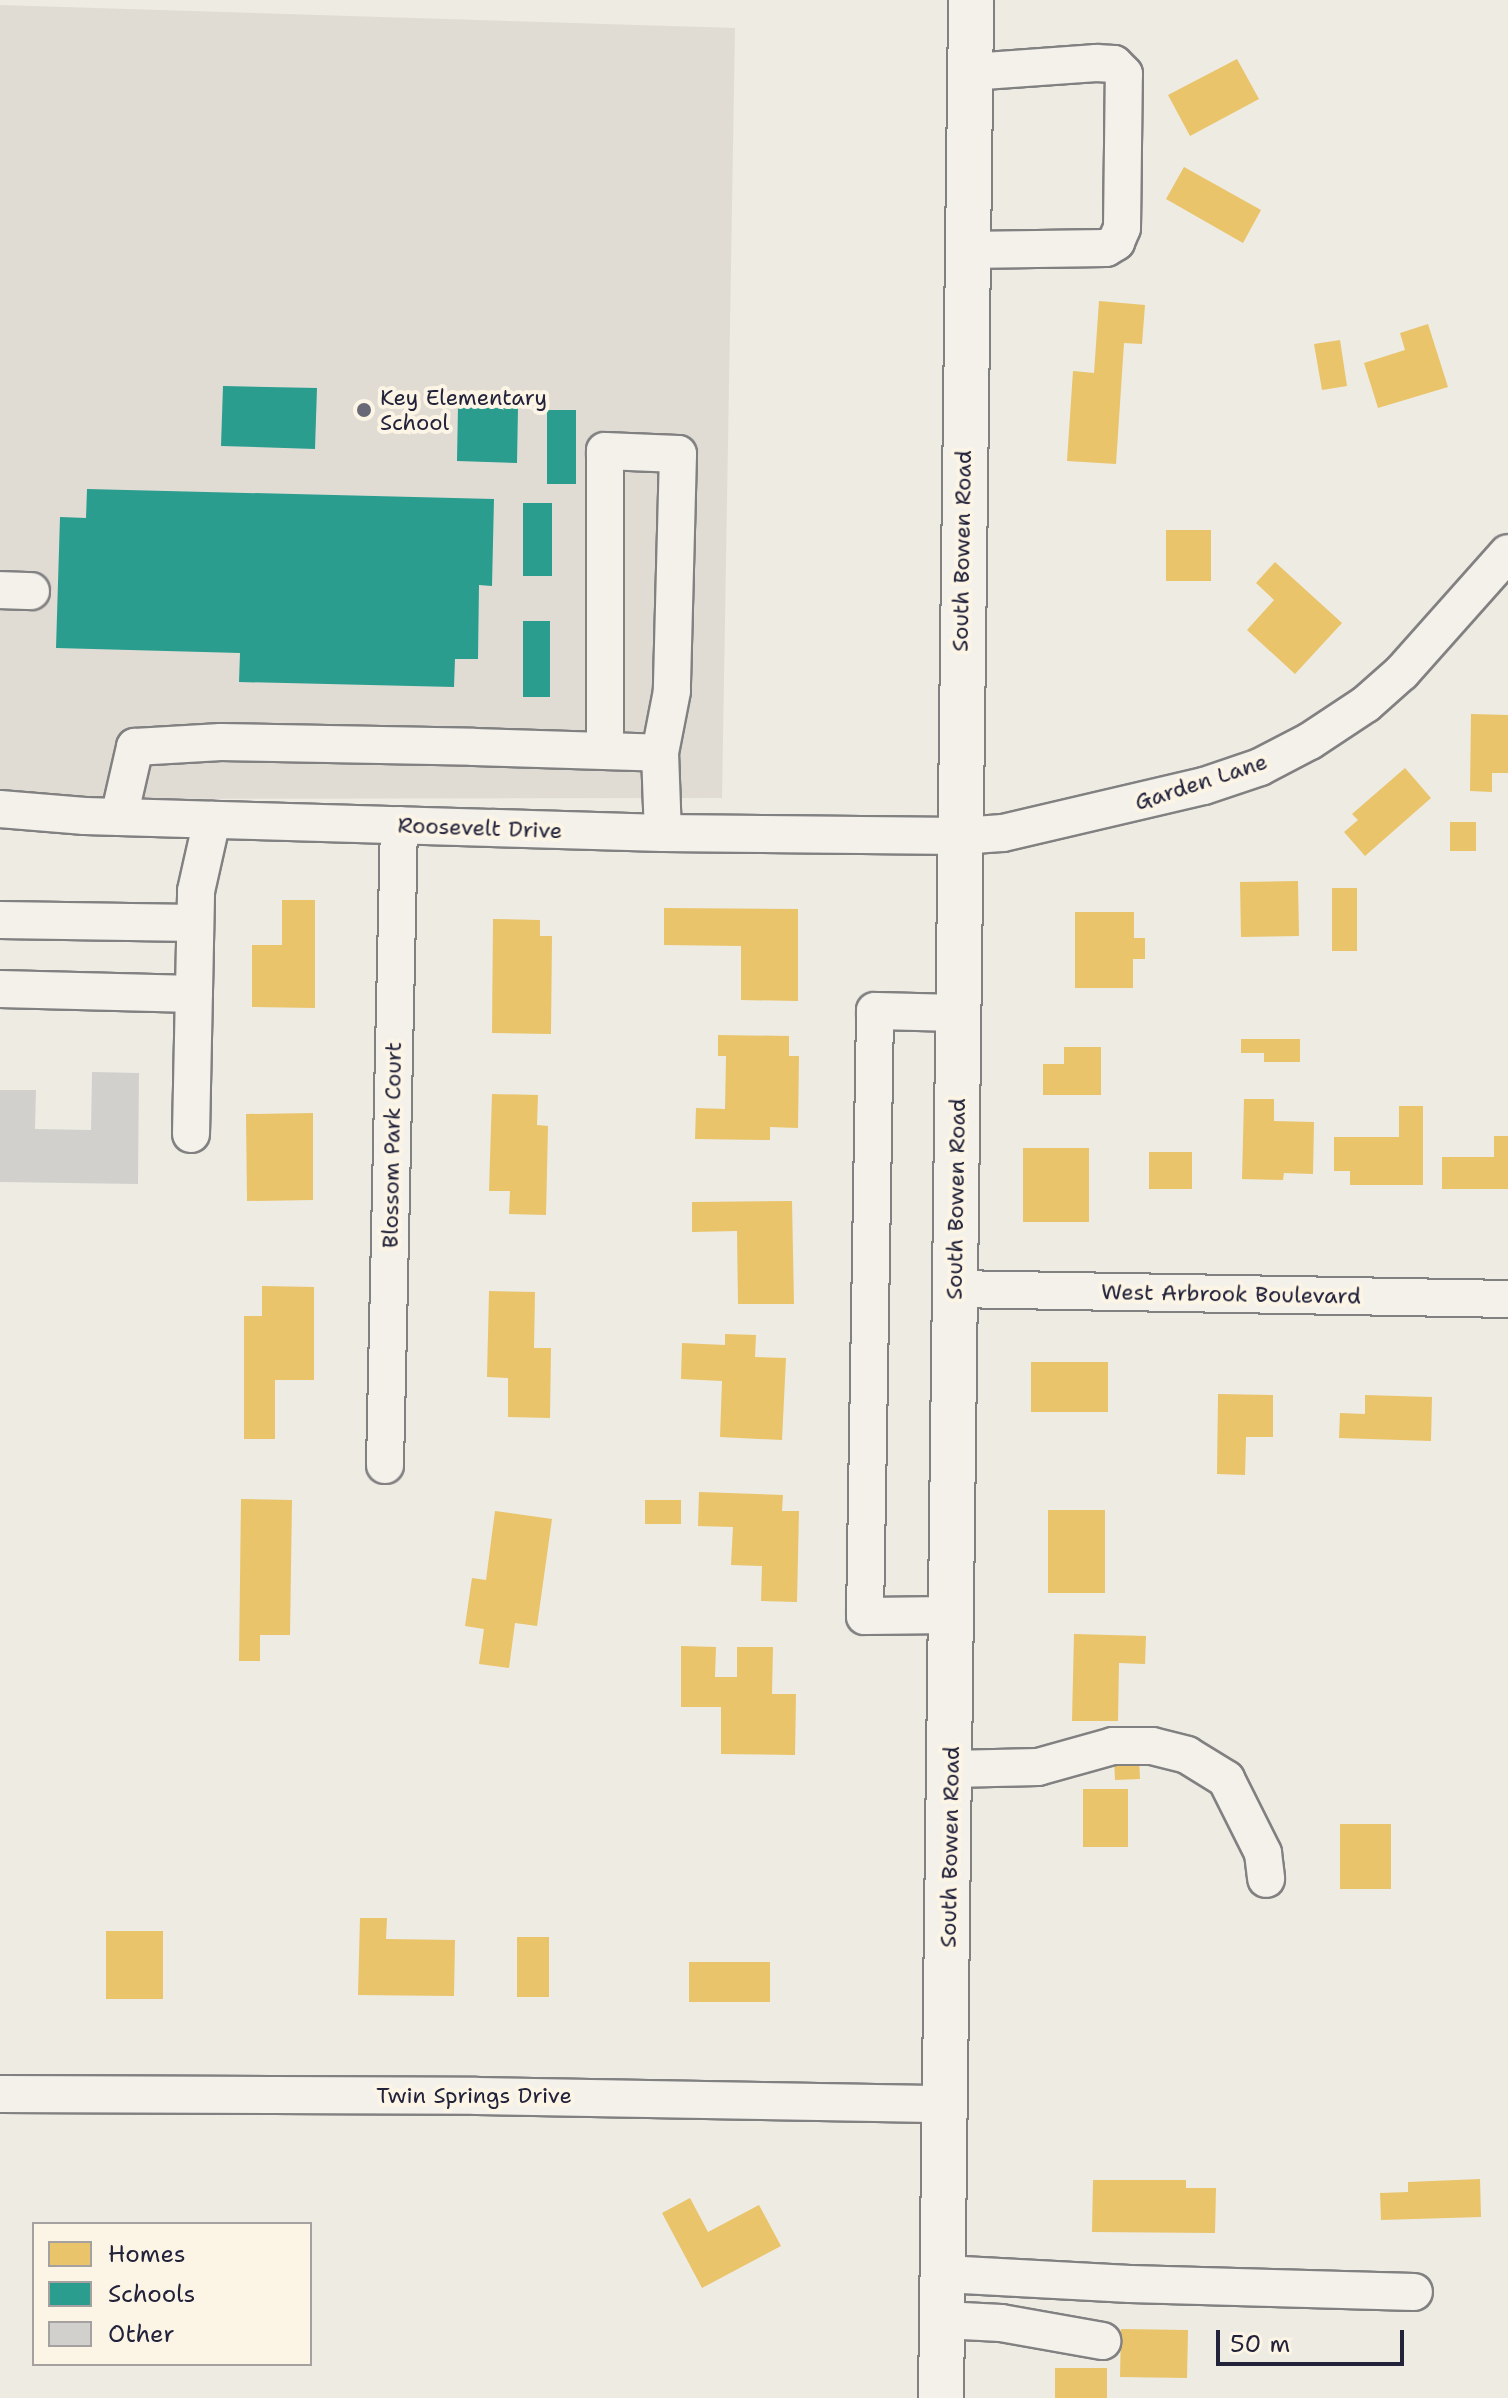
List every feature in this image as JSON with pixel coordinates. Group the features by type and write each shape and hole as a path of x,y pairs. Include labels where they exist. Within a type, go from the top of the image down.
{"main road":[{"name":"South Bowen Road","path":"941,2398 971,0"}],"street":[{"path":"967,250 1106,248 1116,242 1122,228 1124,74 1114,64 1096,63 969,72"},
{"path":"605,751 605,451 678,454 672,691 660,753 663,833"},
{"name":"Garden Lane","path":"961,836 1003,833 1056,822 1204,786 1260,767 1310,741 1366,704 1402,672 1508,553"},
{"path":"119,817 135,747 221,742 660,753"},
{"name":"Roosevelt Drive","path":"2,811 663,833 961,836"},
{"path":"191,1134 196,891 212,820"},
{"name":"Blossom Park Court","path":"385,1465 399,825"},
{"path":"0,920 195,923"},
{"path":"0,989 194,994"},
{"path":"952,1615 865,1616 875,1011 959,1013"},
{"name":"West Arbrook Boulevard","path":"954,1289 1508,1299"},
{"path":"951,1769 1038,1767 1113,1746 1152,1746 1187,1755 1226,1779 1263,1853 1266,1879"},
{"name":"Twin Springs Drive","path":"0,2094 476,2096 947,2104"},
{"path":"944,2274 1145,2285 1414,2292"},
{"path":"943,2320 1001,2323 1102,2341"}],"shaded area":[{"name":"Key Elementary School","path":"0,5 735,28 722,798 16,799 0,792"}],"building: Homes":[{"path":"1237,59 1259,99 1190,136 1168,95"},
{"path":"1184,167 1261,210 1243,243 1166,199"},
{"path":"1099,301 1145,305 1142,344 1124,343 1116,464 1067,461 1073,371 1094,373"},
{"path":"1428,324 1448,387 1378,408 1364,363 1405,350 1400,333"},
{"path":"1340,340 1347,386 1322,390 1314,344"},
{"path":"1166,530 1211,530 1211,581 1166,581"},
{"path":"1275,562 1342,623 1295,674 1247,630 1274,600 1256,583"},
{"path":"1471,714 1508,715 1508,773 1492,773 1492,792 1470,791"},
{"path":"1405,768 1431,798 1365,856 1344,832 1358,820 1352,814"},
{"path":"1450,822 1476,822 1476,851 1450,851"},
{"path":"1298,881 1299,936 1241,937 1240,882"},
{"path":"1332,888 1357,888 1357,951 1332,951"},
{"path":"282,900 315,900 315,1008 252,1007 252,945 282,945"},
{"path":"664,908 798,909 798,1001 741,1000 741,946 664,945"},
{"path":"1075,912 1134,912 1134,938 1145,938 1145,959 1133,959 1133,988 1075,988"},
{"path":"493,919 540,920 540,936 552,936 551,1034 492,1033"},
{"path":"718,1035 789,1036 789,1056 799,1056 798,1128 770,1127 770,1140 695,1139 696,1108 725,1109 726,1056 718,1056"},
{"path":"1241,1039 1300,1039 1300,1062 1264,1062 1264,1053 1241,1053"},
{"path":"1064,1047 1101,1047 1101,1095 1043,1095 1043,1064 1064,1064"},
{"path":"492,1094 538,1095 537,1125 548,1126 546,1215 509,1214 510,1191 489,1191"},
{"path":"1244,1099 1274,1099 1274,1121 1314,1122 1313,1174 1284,1173 1283,1180 1242,1179"},
{"path":"1399,1106 1423,1106 1423,1185 1350,1185 1350,1171 1334,1171 1334,1137 1399,1137"},
{"path":"313,1113 313,1200 247,1201 246,1114"},
{"path":"1494,1136 1508,1136 1508,1189 1442,1189 1442,1157 1494,1157"},
{"path":"1023,1148 1089,1148 1089,1222 1023,1222"},
{"path":"1149,1152 1192,1152 1192,1189 1149,1189"},
{"path":"792,1201 794,1304 738,1304 737,1231 692,1232 692,1202"},
{"path":"262,1286 314,1287 314,1380 275,1380 275,1439 244,1439 244,1316 262,1316"},
{"path":"489,1291 535,1292 534,1348 551,1348 550,1418 508,1417 508,1378 487,1377"},
{"path":"725,1334 756,1335 755,1357 786,1358 782,1440 720,1437 722,1381 681,1379 682,1343 725,1345"},
{"path":"1031,1362 1108,1362 1108,1412 1031,1412"},
{"path":"1218,1394 1273,1395 1273,1437 1246,1437 1245,1475 1217,1474"},
{"path":"1365,1395 1432,1397 1431,1441 1339,1438 1340,1413 1365,1414"},
{"path":"699,1492 783,1495 782,1511 799,1511 797,1602 761,1601 762,1566 731,1565 733,1527 698,1526"},
{"path":"241,1499 292,1500 290,1635 260,1635 260,1661 239,1661"},
{"path":"645,1500 681,1500 681,1524 645,1524"},
{"path":"1048,1510 1105,1510 1105,1593 1048,1593"},
{"path":"495,1511 552,1519 537,1626 515,1623 509,1668 479,1664 484,1629 465,1626 472,1578 486,1580"},
{"path":"1074,1634 1146,1636 1145,1664 1119,1663 1118,1721 1072,1721"},
{"path":"681,1646 716,1647 715,1677 737,1677 737,1647 773,1647 772,1694 796,1694 795,1755 721,1754 721,1707 681,1707"},
{"path":"1139,1757 1140,1779 1115,1780 1114,1759"},
{"path":"1083,1789 1128,1789 1128,1847 1083,1847"},
{"path":"1340,1824 1391,1824 1391,1889 1340,1889"},
{"path":"360,1918 387,1918 386,1939 455,1940 454,1996 358,1995"},
{"path":"106,1931 163,1931 163,1999 106,1999"},
{"path":"517,1937 549,1937 549,1997 517,1997"},
{"path":"689,1962 770,1962 770,2002 689,2002"},
{"path":"1480,2179 1481,2217 1381,2220 1380,2193 1408,2192 1408,2182"},
{"path":"1093,2180 1186,2180 1186,2188 1216,2188 1215,2233 1092,2232"},
{"path":"690,2198 708,2232 759,2205 781,2246 702,2288 662,2213"},
{"path":"1121,2329 1188,2330 1187,2378 1120,2377"},
{"path":"1055,2368 1107,2368 1107,2398 1055,2398"}],"building: Schools":[{"path":"223,386 317,388 315,449 221,446"},
{"path":"458,406 518,408 517,463 457,461"},
{"path":"547,410 576,410 576,484 547,484"},
{"path":"87,489 494,499 492,586 479,585 478,659 455,659 454,687 239,682 240,653 56,648 60,517 86,518"},
{"path":"523,503 552,503 552,576 523,576"},
{"path":"523,621 550,621 550,697 523,697"}],"building: Other":[{"path":"92,1072 139,1073 138,1184 0,1182 0,1090 36,1090 35,1129 91,1130"}],"place":[{"name":"Key Elementary School","path":"364,410"}]}
